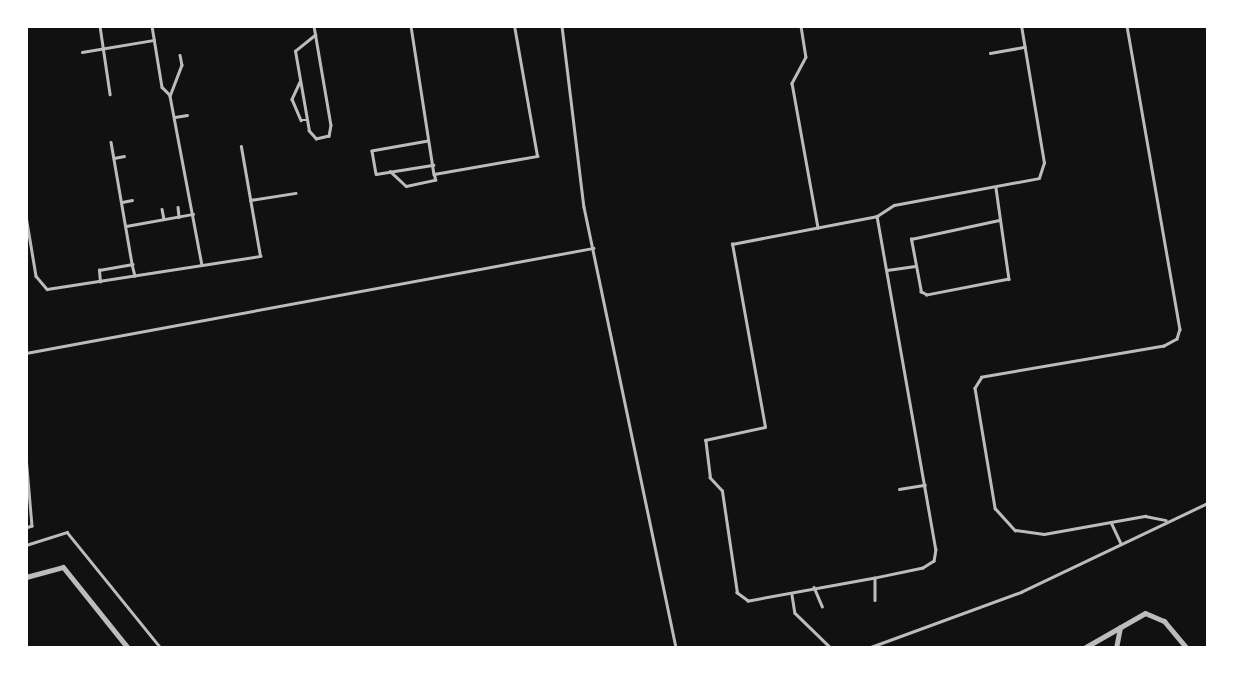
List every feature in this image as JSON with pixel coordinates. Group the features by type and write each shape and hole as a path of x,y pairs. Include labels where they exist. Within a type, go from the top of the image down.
{"street":[{"path":"26,577 62,567 128,648"},
{"path":"1084,648 1145,613 1154,615 1188,648"},
{"path":"1116,648 1120,627"}],"lane":[{"path":"100,26 110,94"},
{"path":"152,26 162,87 170,96 175,117 202,265"},
{"path":"314,26 328,101 329,136 316,139 307,120 295,51 315,35"},
{"path":"390,171 406,186 435,180 410,26"},
{"path":"434,174 537,156 514,26"},
{"path":"562,26 593,248 676,648"},
{"path":"801,26 806,57 792,83 818,228"},
{"path":"877,216 936,549 934,561 875,578 814,587 792,595 748,601 737,593 722,491 710,478 705,440 765,427 732,244 877,216 894,205 996,188 1039,178 1044,163 1021,26"},
{"path":"1127,26 1178,334 1173,343 1164,346 982,377 975,388 999,516 1023,534 1044,534 1145,516 1166,520"},
{"path":"82,52 154,40"},
{"path":"990,53 1024,47"},
{"path":"170,96 182,65 180,55"},
{"path":"300,82 292,99 301,120 307,120"},
{"path":"175,117 187,115"},
{"path":"429,141 372,150 376,174 433,165"},
{"path":"111,142 135,276"},
{"path":"26,216 41,284 56,290 260,256 241,147"},
{"path":"114,158 124,156"},
{"path":"996,188 1011,276 1006,282 927,295 921,292 909,242 915,236 1000,220"},
{"path":"250,200 295,193"},
{"path":"122,202 132,200"},
{"path":"178,207 179,217"},
{"path":"162,209 164,220"},
{"path":"126,226 193,214"},
{"path":"26,353 593,248"},
{"path":"100,282 99,270 132,264"},
{"path":"886,270 915,266"},
{"path":"26,456 32,526 26,528"},
{"path":"898,489 925,485"},
{"path":"868,648 1021,592 1166,520 1208,503"},
{"path":"1111,522 1121,543"},
{"path":"26,545 66,532 161,648"},
{"path":"875,578 875,600"},
{"path":"814,587 822,606"},
{"path":"792,595 796,613 831,648"}]}
